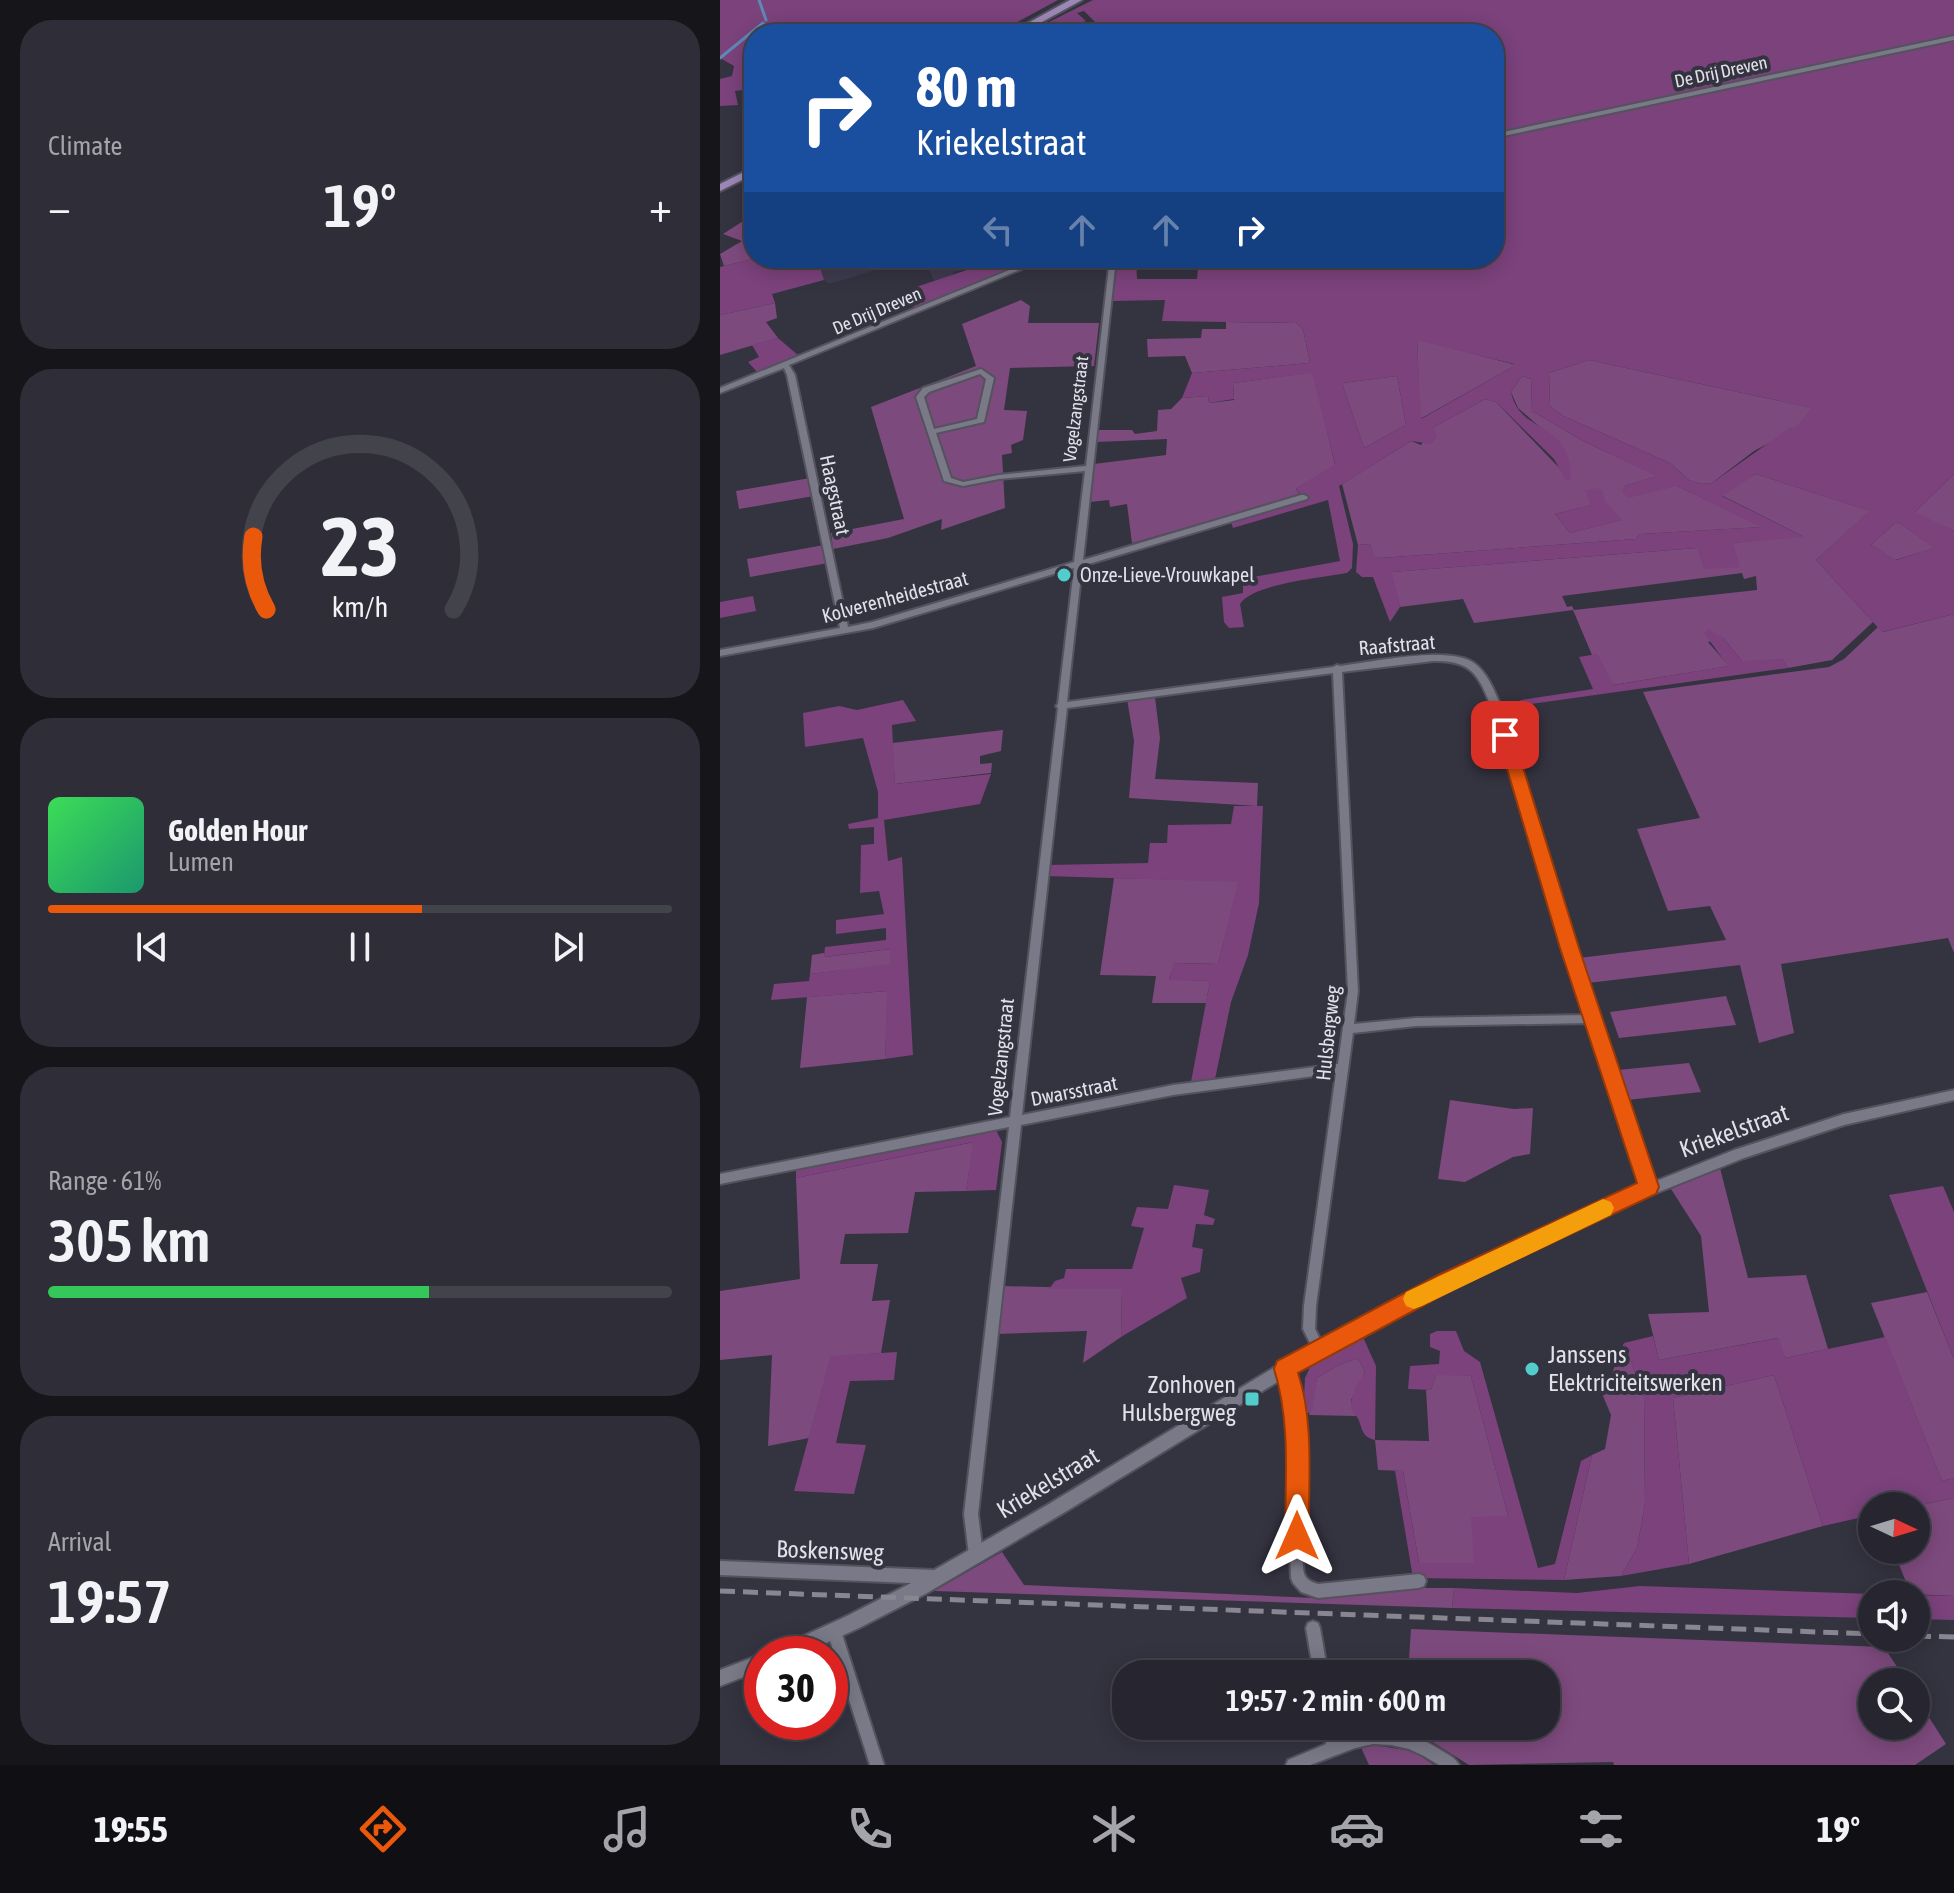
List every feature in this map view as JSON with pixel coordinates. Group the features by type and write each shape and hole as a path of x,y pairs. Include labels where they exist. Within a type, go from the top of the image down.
{"main road":[{"path":"1032,24 1077,0"},
{"path":"720,188 744,175"}],"street":[{"name":"De Drij Dreven","path":"1504,134 1954,38"},
{"name":"De Drij Dreven","path":"720,391 787,367 1021,268"},
{"name":"Vogelzangstraat","path":"976,1555 971,1514 1112,268"},
{"name":"Haagstraat","path":"787,367 845,631"},
{"path":"931,432 981,420 989,375 974,371 922,392 920,397 931,432 947,479 955,484 1087,468"},
{"path":"1076,564 1304,497"},
{"name":"Kolverenheidestraat","path":"720,653 845,631 1076,564"},
{"name":"Raafstraat","path":"1061,706 1337,668 1446,658 1465,661 1481,671 1498,711 1649,1187"},
{"name":"Hulsbergweg","path":"1319,1349 1309,1329 1310,1306 1353,991 1337,668"},
{"path":"1350,1029 1416,1022 1594,1019"},
{"name":"Dwarsstraat","path":"720,1179 1217,1082 1343,1068"},
{"name":"Kriekelstraat","path":"823,1636 939,1577 1319,1349 1446,1282 1649,1187 1772,1140 1954,1095"},
{"path":"1285,1369 1293,1391 1296,1424 1298,1578 1306,1587 1318,1591 1419,1581"},
{"name":"Boskensweg","path":"720,1568 939,1577"},
{"path":"1313,1628 1319,1660"},
{"path":"834,1631 877,1765"},
{"path":"720,1678 744,1669"},
{"path":"1293,1765 1361,1737 1394,1737 1430,1749 1452,1765"},
{"path":"1332,1740 1333,1746"}],"shaded area":[{"path":"720,0 1058,0 1014,24 744,24 744,90 735,91 738,105 720,106 720,79 732,76 734,66 720,58"},
{"path":"1093,0 1954,0 1954,474 1915,512 1954,531 1954,614 1882,632 1816,560 1869,511 1756,474 1722,496 1804,537 1733,543 1740,567 1704,569 1697,548 1392,572 1400,607 1390,622 1373,577 1362,577 1356,572 1358,545 1370,544 1374,556 1381,558 1636,539 1640,534 1761,527 1677,486 1628,498 1622,491 1625,486 1657,476 1583,441 1532,411 1531,379 1522,376 1511,392 1516,406 1524,416 1554,436 1563,446 1569,460 1571,479 1566,480 1554,459 1496,402 1485,399 1434,427 1437,437 1431,444 1411,441 1339,486 1353,544 1352,568 1347,573 1258,591 1240,604 1244,627 1229,628 1224,622 1222,597 1243,593 1243,579 1340,561 1328,500 1233,528 1231,522 1304,499 1296,489 1335,464 1312,373 1233,383 1234,399 1209,403 1208,396 1182,398 1192,373 1310,363 1303,329 1296,323 1162,321 1165,300 1113,301 1117,268 1136,268 1137,279 1197,279 1198,268 1504,268 1504,24 1097,24 1084,11 1077,13 1086,21 1045,24","holes":["1417,340 1514,364 1514,366 1421,419","1589,360 1812,408 1795,428 1791,427 1712,483 1701,484 1689,480 1670,463 1563,416 1550,406 1549,373","1397,376 1406,425 1364,448 1342,383","1896,522 1901,524 1934,548 1896,560 1871,545"]},
{"path":"744,220 744,261 724,266 720,254 742,241 723,234"},
{"path":"744,261 744,268 820,268 824,280 772,294 775,303 720,315 720,267"},
{"path":"820,268 883,268 829,284 824,280"},
{"path":"928,268 971,268 954,272 949,278 935,282"},
{"path":"973,268 1012,268 914,308 906,302 924,296 916,287"},
{"path":"1021,300 1030,306 1028,323 1099,323 1094,366 1010,368 1004,410 1027,411 1023,440 1011,445 1012,453 1002,455 1005,508 941,530 942,519 888,538 833,549 831,533 904,519 871,407 976,366 962,324"},
{"path":"775,303 777,318 766,322 778,338 720,355 720,315"},
{"path":"1226,322 1296,323 1303,329 1310,363 1192,373 1185,356 1148,357 1147,339 1201,338 1202,329 1226,329"},
{"path":"778,338 799,356 758,373 748,362 759,357 752,345"},
{"path":"1417,339 1516,365 1420,419"},
{"path":"1589,360 1813,408 1795,429 1754,451 1712,483 1701,484 1689,480 1670,463 1563,416 1550,406 1549,373"},
{"path":"1313,372 1335,465 1296,489 1300,495 1132,543 1127,504 1110,507 1109,500 1090,502 1094,464 1166,455 1167,439 1097,442 1097,430 1132,430 1135,434 1157,431 1158,410 1171,409 1182,398 1208,396 1209,403 1234,400 1233,383"},
{"path":"1397,376 1406,425 1364,448 1342,383"},
{"path":"1522,376 1531,379 1532,411 1583,441 1658,476 1625,486 1677,486 1763,527 1640,534 1636,539 1381,558 1374,557 1370,544 1358,545 1342,484 1411,441 1421,445 1434,427 1485,399 1496,402 1570,479 1541,428 1518,408 1511,392","holes":["1592,505 1621,520 1570,533 1555,514"]},
{"path":"1756,474 1870,511 1816,560 1873,622 1832,660 1788,668 1782,659 1747,663 1723,638 1708,642 1729,666 1613,685 1597,655 1592,655 1573,610 1474,623 1463,599 1400,607 1391,572 1697,548 1739,567 1732,543 1802,536 1721,495","holes":["1742,573 1744,579 1756,576 1757,590 1574,610 1572,606 1567,607 1562,596"]},
{"path":"1954,474 1954,531 1914,513"},
{"path":"810,478 814,496 739,509 736,491"},
{"path":"1596,488 1603,491 1605,501 1622,520 1570,533 1555,514 1591,505 1585,491"},
{"path":"1896,522 1935,548 1895,560 1871,545"},
{"path":"824,545 828,563 750,577 747,559"},
{"path":"753,596 756,611 720,618 720,602"},
{"path":"1954,614 1954,953 1948,938 1781,964 1794,1033 1759,1043 1740,965 1588,983 1579,958 1726,940 1710,906 1668,911 1637,829 1700,818 1643,692 1829,667 1844,659 1878,627 1883,632"},
{"path":"1708,629 1723,638 1742,661 1782,659 1788,668 1510,707 1521,700 1593,689 1579,657 1597,654 1614,685 1728,666 1704,633"},
{"path":"1155,697 1160,738 1155,779 1258,783 1257,806 1129,798 1134,741 1127,699"},
{"path":"903,700 916,721 892,725 895,784 991,774 980,804 884,820 888,861 902,857 913,1055 885,1059 887,991 771,1000 774,984 809,981 810,974 890,964 890,949 824,957 825,947 886,940 886,928 836,934 836,920 884,914 879,891 860,893 861,845 874,844 874,827 849,829 848,824 878,818 878,792 863,738 805,747 803,713 839,706 857,710"},
{"path":"1003,730 1001,751 980,756 980,764 992,763 991,773 895,784 892,743"},
{"path":"1234,806 1263,806 1259,903 1248,955 1231,1002 1215,1079 1191,1082 1210,981 1169,980 1174,963 1218,964 1238,882 1046,876 1048,865 1148,863 1150,843 1167,843 1168,825 1231,824"},
{"path":"1114,878 1239,881 1218,964 1175,963 1169,979 1210,981 1206,1003 1152,1003 1156,976 1100,975"},
{"path":"891,949 890,965 810,974 812,955 824,953 825,957"},
{"path":"888,991 885,1059 800,1068 807,997"},
{"path":"1726,996 1736,1025 1619,1038 1610,1012"},
{"path":"1689,1063 1701,1092 1627,1100 1618,1070"},
{"path":"1450,1100 1514,1109 1533,1108 1530,1154 1513,1157 1465,1182 1438,1179"},
{"path":"996,1130 1002,1142 996,1190 966,1191 973,1142 796,1178 796,1167"},
{"path":"974,1142 966,1191 915,1192 908,1233 845,1234 840,1264 878,1264 872,1301 890,1300 881,1353 831,1357 809,1438 768,1446 772,1355 720,1360 720,1291 800,1279 796,1178"},
{"path":"1720,1168 1748,1278 1806,1275 1828,1349 1785,1358 1778,1338 1659,1360 1648,1314 1709,1312 1701,1236 1671,1189"},
{"path":"1174,1185 1209,1190 1204,1215 1215,1219 1213,1225 1196,1224 1192,1247 1203,1249 1200,1272 1181,1278 1187,1298 1121,1337 1122,1289 1049,1289 1055,1281 1064,1278 1066,1269 1132,1269 1144,1228 1131,1226 1137,1207 1168,1209"},
{"path":"1943,1186 1954,1212 1954,1359 1889,1195"},
{"path":"1002,1286 1122,1289 1121,1337 1083,1363 1087,1331 996,1334"},
{"path":"1927,1292 1954,1359 1954,1478 1942,1481 1871,1303"},
{"path":"1456,1331 1464,1351 1480,1362 1538,1568 1555,1564 1581,1461 1592,1455 1564,1580 1413,1578 1395,1471 1403,1471 1419,1563 1474,1563 1471,1517 1508,1516 1471,1376 1436,1375 1431,1390 1408,1389 1410,1366 1439,1364 1440,1351 1430,1347 1430,1334"},
{"path":"1653,1336 1659,1360 1779,1338 1785,1358 1885,1337 1942,1481 1954,1478 1954,1498 1930,1503 1930,1492 1858,1492 1858,1518 1823,1526 1774,1375 1673,1398 1689,1564 1621,1576 1637,1548 1645,1504 1644,1397 1624,1343"},
{"path":"1363,1337 1376,1366 1375,1440 1364,1434 1352,1410 1353,1395 1365,1372 1358,1358 1317,1378 1312,1411 1303,1416 1305,1378 1310,1367"},
{"path":"1624,1343 1644,1397 1645,1504 1637,1548 1621,1576 1564,1580 1592,1455 1605,1449 1611,1415 1603,1396"},
{"path":"897,1352 894,1380 850,1381 836,1443 866,1445 854,1494 794,1491 831,1356"},
{"path":"1358,1358 1365,1372 1351,1400 1356,1416 1309,1415 1317,1378"},
{"path":"1436,1375 1471,1376 1508,1516 1474,1563 1419,1563 1403,1471 1378,1470 1375,1440 1429,1441 1426,1390 1431,1390"},
{"path":"1774,1375 1823,1526 1689,1564 1673,1398"},
{"path":"1954,1498 1954,1596 1930,1595 1930,1580 1905,1580 1899,1564 1930,1564 1930,1503"},
{"path":"1002,1552 1024,1585 1314,1598 1405,1588 1454,1588 1452,1608 934,1591"},
{"path":"1640,1586 1858,1593 1858,1618 1452,1608 1454,1588 1577,1593"},
{"path":"1930,1595 1954,1596 1954,1620 1930,1619"},
{"path":"1411,1629 1858,1646 1858,1652 1887,1652 1898,1668 1858,1668 1858,1740 1930,1740 1930,1719 1946,1744 1915,1765 1614,1765 1613,1762 1469,1765 1429,1740 1560,1740 1560,1660 1409,1660"},
{"path":"1359,1743 1413,1751 1434,1765 1369,1765"}],"waterway":[{"path":"759,0 766,20"},
{"path":"720,58 744,38"}],"railway":[{"path":"720,1591 1858,1633"},
{"path":"1930,1636 1954,1637"}],"slow traffic":[{"path":"1414,1299 1603,1208"}],"place":[{"name":"Onze-Lieve-Vrouwkapel","path":"1064,575"},
{"name":"Janssens Elektriciteitswerken","path":"1532,1369"},
{"name":"Zonhoven Hulsbergweg","path":"1252,1399"}],"route":[{"path":"1297,1536 1296,1424 1293,1391 1285,1369 1446,1282 1649,1187 1599,1030 1569,948 1505,735"}]}
